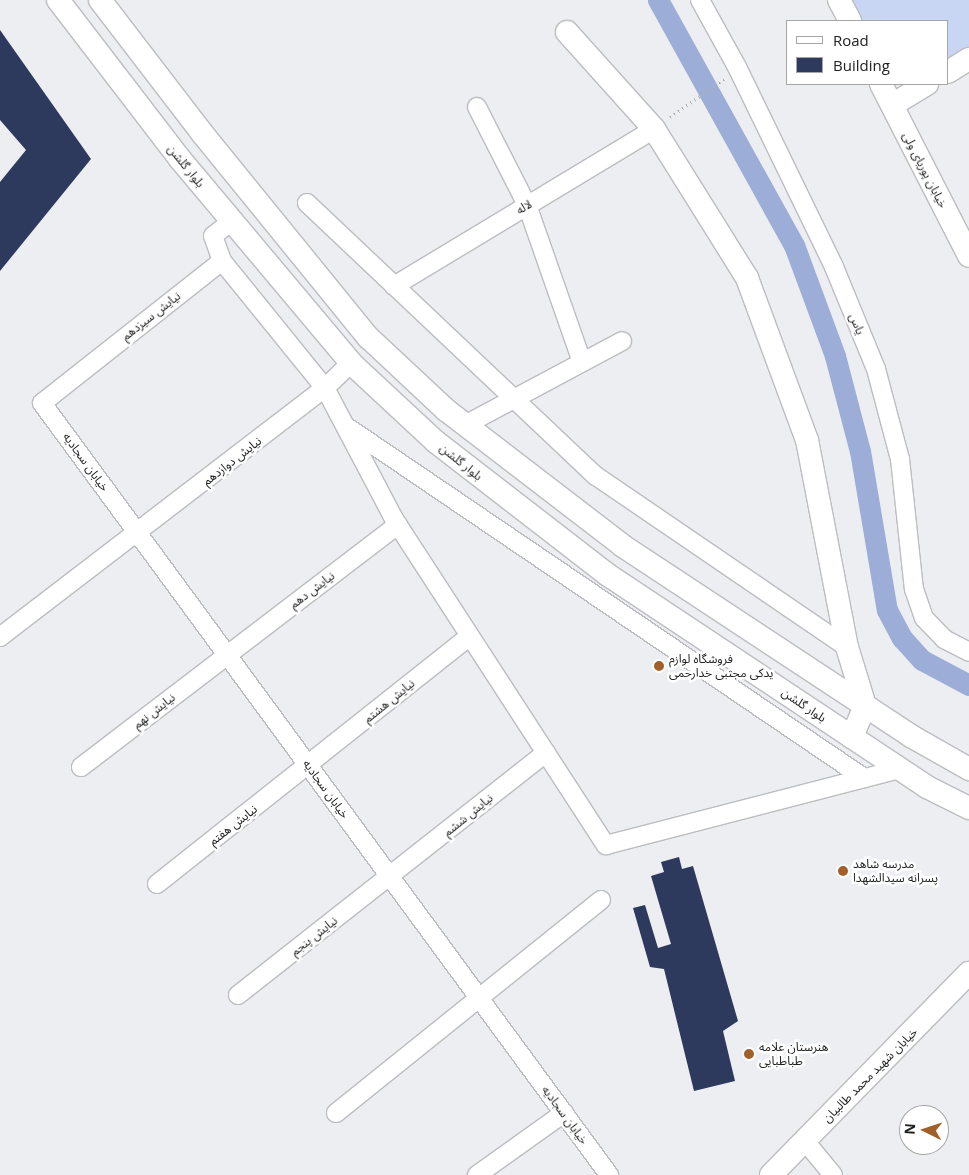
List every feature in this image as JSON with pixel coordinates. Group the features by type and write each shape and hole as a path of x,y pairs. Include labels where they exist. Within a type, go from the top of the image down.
{"street":[{"name":"بلوار گلشن","path":"58,0 180,160 351,363 436,442 608,575 899,769 969,808"},
{"path":"100,0 202,133 368,337 465,425 623,546 866,706 969,768"},
{"name":"یاس","path":"700,0 737,67 830,259 876,370 900,458 914,589 924,618 944,639 969,652"},
{"path":"839,0 849,20"},
{"path":"567,32 654,129 751,287 807,440 848,647 866,706 852,737"},
{"path":"949,71 969,59"},
{"name":"خیابان پوریای ولی","path":"882,85 969,256"},
{"path":"892,105 925,85"},
{"path":"477,107 527,205 582,362"},
{"name":"لاله","path":"394,286 654,129"},
{"path":"306,203 596,476 848,647"},
{"path":"232,221 213,236 222,261 325,388 398,525 606,845 899,769"},
{"name":"نیایش سیزدهم","path":"42,402 222,261"},
{"path":"465,425 622,340"},
{"name":"نیایش دوازدهم","path":"0,637 138,534 325,388 351,363"},
{"name":"خیابان سجادیه","path":"42,402 609,1175"},
{"path":"345,426 864,778"},
{"name":"نیایش دهم","path":"227,654 398,525"},
{"name":"نیایش هشتم","path":"309,766 470,636"},
{"name":"نیایش نهم","path":"81,767 227,654"},
{"name":"نیایش ششم","path":"391,878 546,753"},
{"name":"نیایش هفتم","path":"157,884 309,766"},
{"name":"نیایش پنجم","path":"238,996 391,878"},
{"path":"336,1113 601,900"},
{"name":"خیابان شهید محمد طالبیان","path":"771,1175 969,974"},
{"path":"477,1175 564,1113"},
{"path":"805,1141 833,1175"}],"path":[{"path":"675,113 721,82"}],"shaded area":[{"path":"852,0 969,0 969,48 949,59 949,20 862,20"}],"building":[{"path":"0,30 91,159 0,271 0,182 26,150 0,120"},
{"path":"679,857 682,869 693,866 738,1021 723,1031 735,1081 694,1091 664,969 650,967 633,908 645,905 658,948 671,944 651,876 664,872 661,862"}],"waterway":[{"path":"658,0 794,245 835,356 860,451 887,610 902,638 922,660 969,685"}],"place":[{"name":"فروشگاه لوازم یدکی مجتبی خدارحمی","path":"659,666"},
{"name":"مدرسه شاهد پسرانه سیدالشهدا","path":"843,871"},
{"name":"هنرستان علامه طباطبایی","path":"749,1054"}]}
